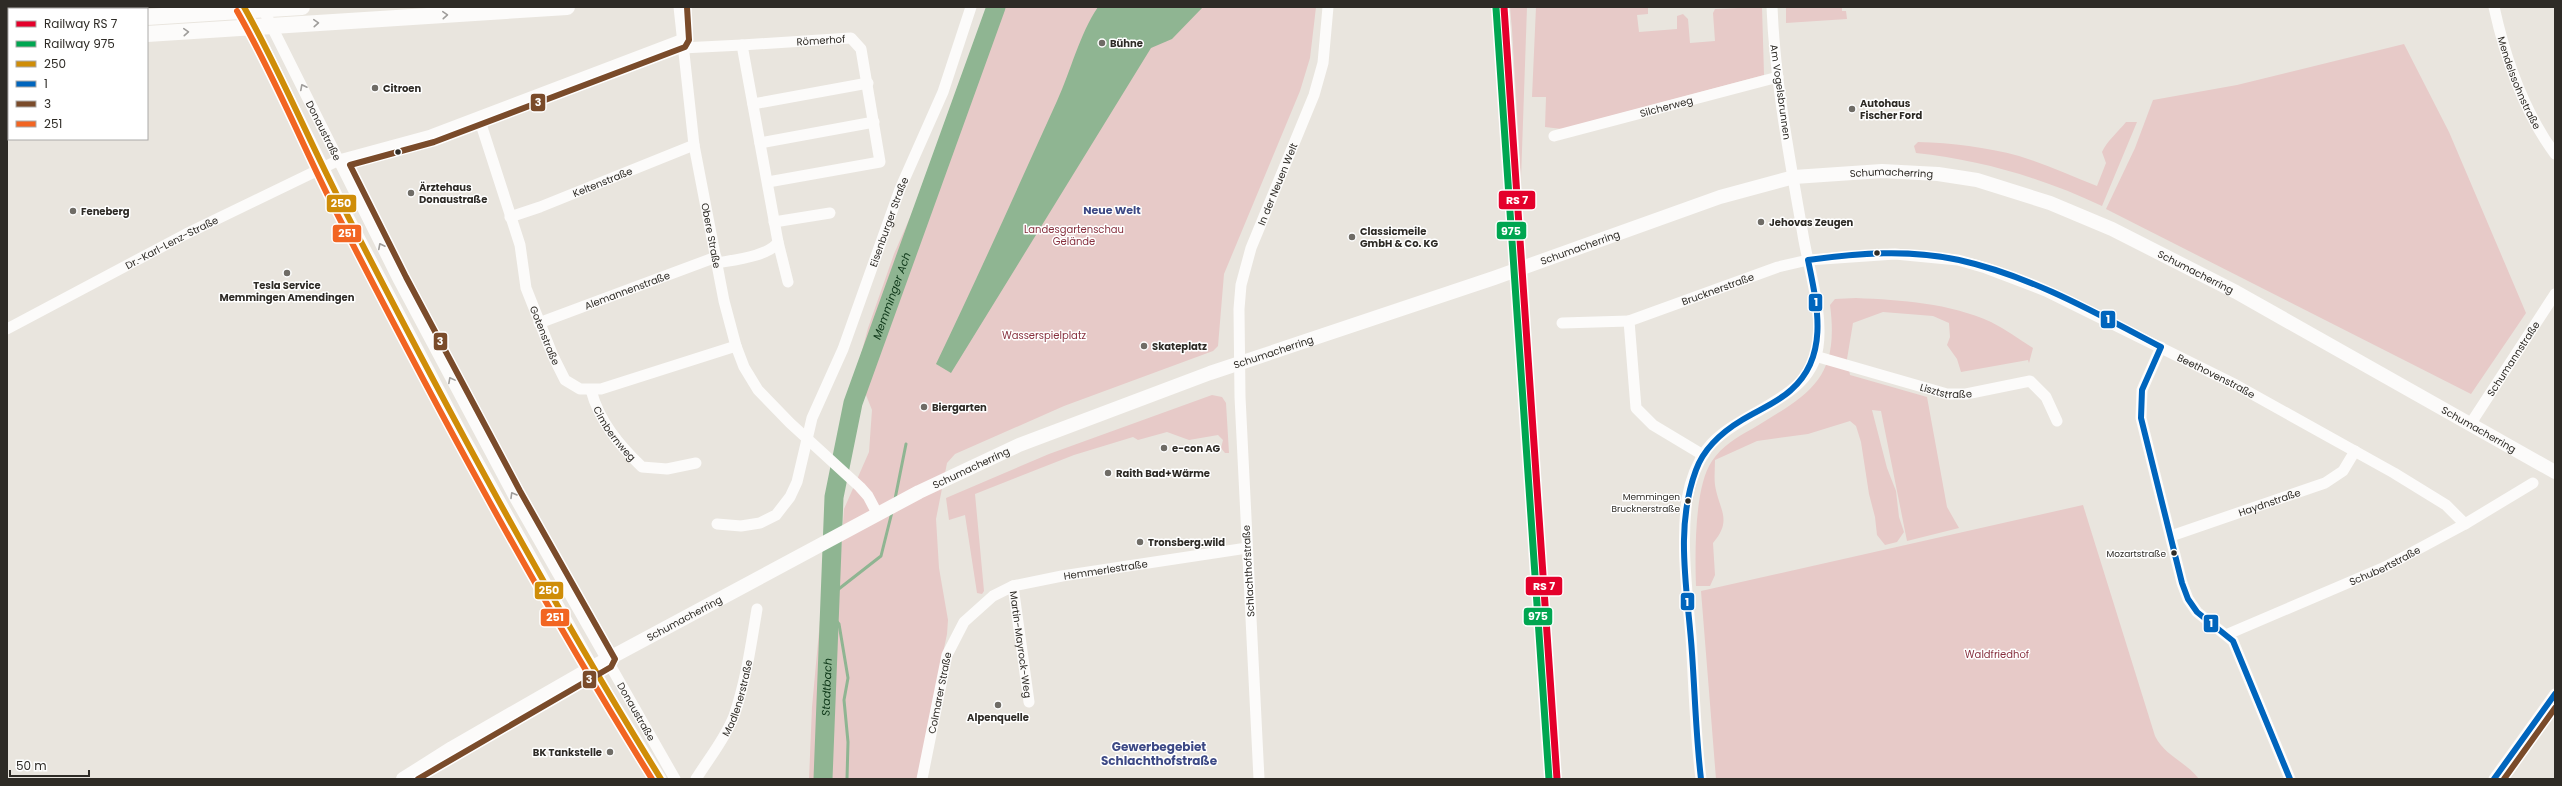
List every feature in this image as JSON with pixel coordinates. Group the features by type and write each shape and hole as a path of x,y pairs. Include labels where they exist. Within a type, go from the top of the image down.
{"highway":[{"path":"148,17 302,7"},
{"path":"148,34 567,7"}],"main road":[{"name":"Schumacherring","path":"403,779 452,748 593,667 919,492 1019,445 1238,363 1494,278 1720,197 1794,177 1882,171 1938,174 1977,180 2050,203 2112,229 2236,292 2471,423 2555,472"}],"street":[{"name":"Donaustraße","path":"244,7 266,46 323,167 464,438 593,667 661,779"},
{"name":"Donaustraße","path":"262,7 280,40 395,274 513,495 675,779"},
{"name":"Obere Straße","path":"679,7 694,145 716,260 736,346 744,367 758,390 844,472 883,512"},
{"name":"Eisenburger Straße","path":"807,438 812,418 848,334 900,189 942,92 971,7"},
{"name":"In der Neuen Welt","path":"1238,363 1241,285 1250,248 1314,95 1323,63 1328,7"},
{"name":"Am Vogelsbrunnen","path":"1701,779 1685,529 1688,497 1696,470 1703,455 1721,434 1792,389 1805,376 1815,356 1818,330 1778,77 1772,7"},
{"name":"Mendelssohnstraße","path":"2494,7 2501,39 2521,89 2539,128 2555,154"},
{"name":"Römerhof","path":"479,118 682,44 742,45 851,38 861,49 868,83 880,162 768,182"},
{"path":"742,45 768,182 774,222 788,282"},
{"name":"Silcherweg","path":"1554,136 1778,77"},
{"path":"753,104 868,83"},
{"name":"Dr.-Karl-Lenz-Straße","path":"7,329 186,234 323,167 339,160 425,137 479,118"},
{"name":"Gotenstraße","path":"479,118 520,245 526,288 539,323 565,380 580,389 591,390"},
{"path":"760,143 874,122"},
{"name":"Keltenstraße","path":"510,217 540,207 694,145"},
{"path":"774,222 830,213"},
{"path":"716,260 763,253 771,250 778,242"},
{"name":"Beethovenstraße","path":"1808,260 1895,254 1958,260 1986,268 2040,288 2161,347 2355,451 2435,497 2454,511 2465,524"},
{"name":"Alemannenstraße","path":"539,323 716,260"},
{"name":"Brucknerstraße","path":"1562,323 1629,322 1778,267 1808,260"},
{"name":"Schumannstraße","path":"2471,423 2555,294"},
{"path":"1629,322 1636,408 1653,425 1703,455"},
{"path":"591,390 736,346"},
{"path":"2161,347 2142,390 2141,407 2182,583 2188,598 2197,612 2228,634 2233,641 2290,779"},
{"name":"Lisztstraße","path":"1815,356 1947,394 1966,394 2030,381 2046,397 2057,421"},
{"name":"Schlachthofstraße","path":"1238,363 1259,779"},
{"name":"Cimbernweg","path":"591,390 596,408 612,434 642,467 667,469 696,462"},
{"path":"717,524 741,526 760,523 776,515 785,506 797,482 807,438"},
{"name":"Haydnstraße","path":"2171,536 2325,483 2343,471 2355,451"},
{"name":"Schubertstraße","path":"2228,634 2385,567 2465,524 2533,483"},
{"name":"Hemmerlestraße","path":"972,613 993,596 1013,586 1247,548"},
{"name":"Martin-Mayrock-Weg","path":"1013,586 1029,702"},
{"name":"Madlenerstraße","path":"696,779 724,738 734,716 746,678 757,609"},
{"name":"Colmarer Straße","path":"922,779 947,655 959,631 972,613"},
{"path":"2494,779 2555,694"}],"green space":[{"name":"Landesgartenschau Gelände","path":"993,7 1316,7 1310,58 1300,91 1224,274 1218,346 1213,351 1064,406 955,454 947,463 936,519 939,568 948,620 947,634 917,779 809,779 812,707 824,577 841,551 844,509 869,452 872,410 864,390 858,366 868,328 894,254 984,48"},
{"path":"1510,7 1527,7 1521,179 1512,30"},
{"path":"1536,7 1648,7 1648,14 1637,15 1639,32 1677,29 1677,16 1683,14 1688,19 1690,43 1715,41 1713,13 1715,9 1762,7 1764,75 1562,129 1545,127 1546,97 1532,97"},
{"path":"1786,7 1842,7 1842,11 1846,11 1847,19 1786,23"},
{"path":"2404,44 2449,132 2526,313 2471,394 2106,209 2135,148 2153,100 2237,85"},
{"path":"2126,122 2137,122 2102,206 2057,187 1988,165 1916,153 1914,146 1918,142 1943,143 2007,153 2019,156 2097,186 2106,163 2102,152 2110,140"},
{"path":"1856,298 1908,301 1959,311 1991,322 2033,348 2029,363 2028,360 1961,372 1957,359 1947,345 1950,337 1949,323 1933,316 1883,312 1853,323 1847,359 1850,375 1927,397 1947,507 1959,528 1907,541 1881,411 1872,410 1887,468 1896,491 1899,517 1904,532 1897,542 1885,545 1877,535 1861,442 1856,426 1850,421 1808,434 1757,441 1715,460 1715,485 1723,515 1723,521 1719,535 1713,543 1715,575 1710,586 1696,586 1696,540 1699,504 1706,473 1712,461 1730,442 1790,405 1816,382 1825,368 1830,351 1832,330 1830,305 1835,299"},
{"path":"1212,395 1222,397 1226,403 1229,453 1225,453 1221,448 1223,440 1218,435 1189,440 1167,432 1138,440 1133,437 1074,455 975,494 984,591 982,594 977,593 965,515 949,520 946,498 1049,454"},
{"name":"Waldfriedhof","path":"2083,505 2155,736 2164,749 2194,773 2199,779 1716,779 1701,591"}],"shaded area":[{"path":"1098,7 1203,7 1172,39 1151,48 951,373 936,364 1057,101 1080,41"}],"waterway":[{"name":"Memminger Ach","path":"823,779 834,497 853,403 996,7"},
{"path":"895,499 906,444"},
{"path":"831,595 881,556 892,512"},
{"path":"830,613 839,624 848,678 844,700 848,742 847,779"}],"transit line":[{"name":"250","path":"244,7 269,54 338,197 454,418 575,636 661,779"},
{"name":"3","path":"418,779 611,667 615,659 520,491 406,277 350,165 434,142 685,47 689,40 687,7"},
{"path":"1504,7 1557,779"},
{"name":"251","path":"237,11 274,81 330,200 445,420 566,637 652,779"},
{"name":"1","path":"1701,779 1684,561 1684,538 1689,492 1696,470 1699,462 1714,441 1742,420 1786,395 1803,376 1811,362 1816,346 1818,329 1815,294 1808,260 1884,253 1921,254 1959,260 1986,267 2063,297 2161,347 2142,390 2141,418 2182,583 2188,599 2197,612 2233,641 2290,779"},
{"name":"1","path":"2494,779 2555,694"},
{"name":"3","path":"2504,779 2555,708"}],"rail line":[{"name":"975","path":"1496,8 1549,779"}],"place":[{"name":"Bühne","path":"1102,43"},
{"name":"Citroen","path":"375,88"},
{"name":"Autohaus Fischer Ford","path":"1852,109"},
{"name":"Ärztehaus Donaustraße","path":"411,193"},
{"name":"Feneberg","path":"73,211"},
{"name":"Jehovas Zeugen","path":"1761,222"},
{"name":"Classicmeile GmbH & Co. KG","path":"1352,237"},
{"name":"Tesla Service Memmingen Amendingen","path":"287,273"},
{"name":"Skateplatz","path":"1144,346"},
{"name":"Biergarten","path":"924,407"},
{"name":"e-con AG","path":"1164,448"},
{"name":"Raith Bad+Wärme","path":"1108,473"},
{"name":"Memmingen Brucknerstraße","path":"1688,501"},
{"name":"Tronsberg.wild","path":"1140,542"},
{"name":"Mozartstraße","path":"2174,553"},
{"name":"Alpenquelle","path":"998,705"},
{"name":"BK Tankstelle","path":"610,752"}],"district":[{"name":"Neue Welt","path":"1112,210"},
{"name":"Gewerbegebiet Schlachthofstraße","path":"1159,754"}],"park label":[{"name":"Wasserspielplatz","path":"1044,335"}],"water label":[{"name":"Stadtbach","path":"827,687"}]}
